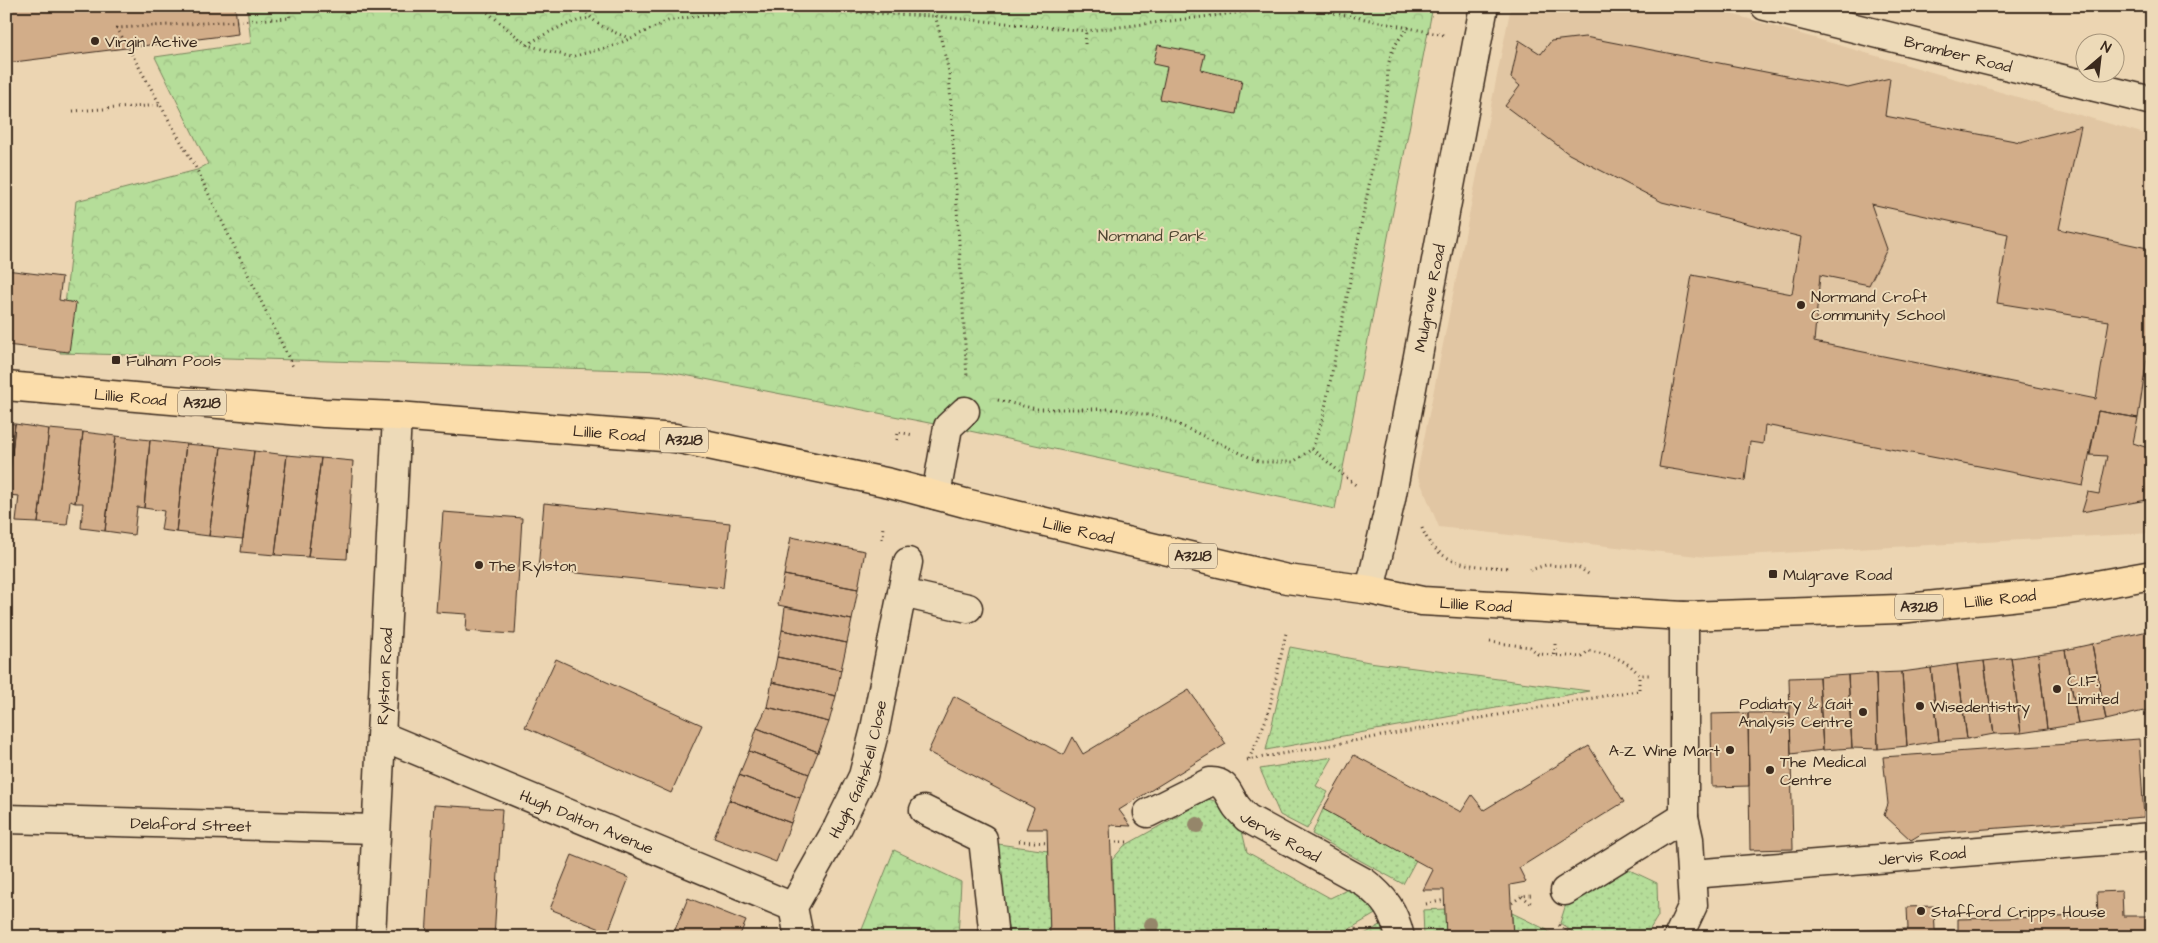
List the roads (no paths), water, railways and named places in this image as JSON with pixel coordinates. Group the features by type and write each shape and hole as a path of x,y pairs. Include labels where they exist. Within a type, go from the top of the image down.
{"main road":[{"name":"Lillie Road","path":"6,386 324,413 397,416 675,438 890,483 1287,579 1370,590 1422,601 1684,616 1899,609 2057,592 2152,575"}],"street":[{"name":"Mulgrave Road","path":"1370,590 1392,499 1484,6"},
{"name":"Bramber Road","path":"1764,6 2152,101"},
{"path":"936,495 948,427 966,402"},
{"name":"Rylston Road","path":"371,937 397,416"},
{"name":"Hugh Gaitskell Close","path":"793,907 838,827 863,776 875,729 908,562"},
{"path":"902,593 968,608"},
{"path":"1678,937 1693,905 1689,839 1684,817 1684,616"},
{"name":"Hugh Dalton Avenue","path":"382,736 793,907"},
{"name":"Jervis Road","path":"1148,813 1210,782 1217,782 1225,787 1236,806 1247,818 1364,882 1375,890 1392,909 1400,937"},
{"path":"924,810 983,839 994,937"},
{"path":"1565,891 1684,817"},
{"name":"Delaford Street","path":"6,819 375,829"},
{"name":"Jervis Road","path":"1692,874 2152,838"},
{"path":"793,907 798,937"}],"place":[{"name":"Virgin Active","path":"95,41"},
{"name":"Normand Croft Community School","path":"1801,305"},
{"name":"Fulham Pools","path":"116,360"},
{"name":"The Rylston","path":"479,565"},
{"name":"Mulgrave Road","path":"1773,574"},
{"name":"C.I.F. Limited","path":"2057,689"},
{"name":"Wisedentistry","path":"1920,706"},
{"name":"Podiatry & Gait Analysis Centre","path":"1863,712"},
{"name":"A-Z Wine Mart","path":"1730,750"},
{"name":"The Medical Centre","path":"1770,770"},
{"name":"Stafford Cripps House","path":"1921,911"}],"park label":[{"name":"Normand Park","path":"1152,235"}]}
